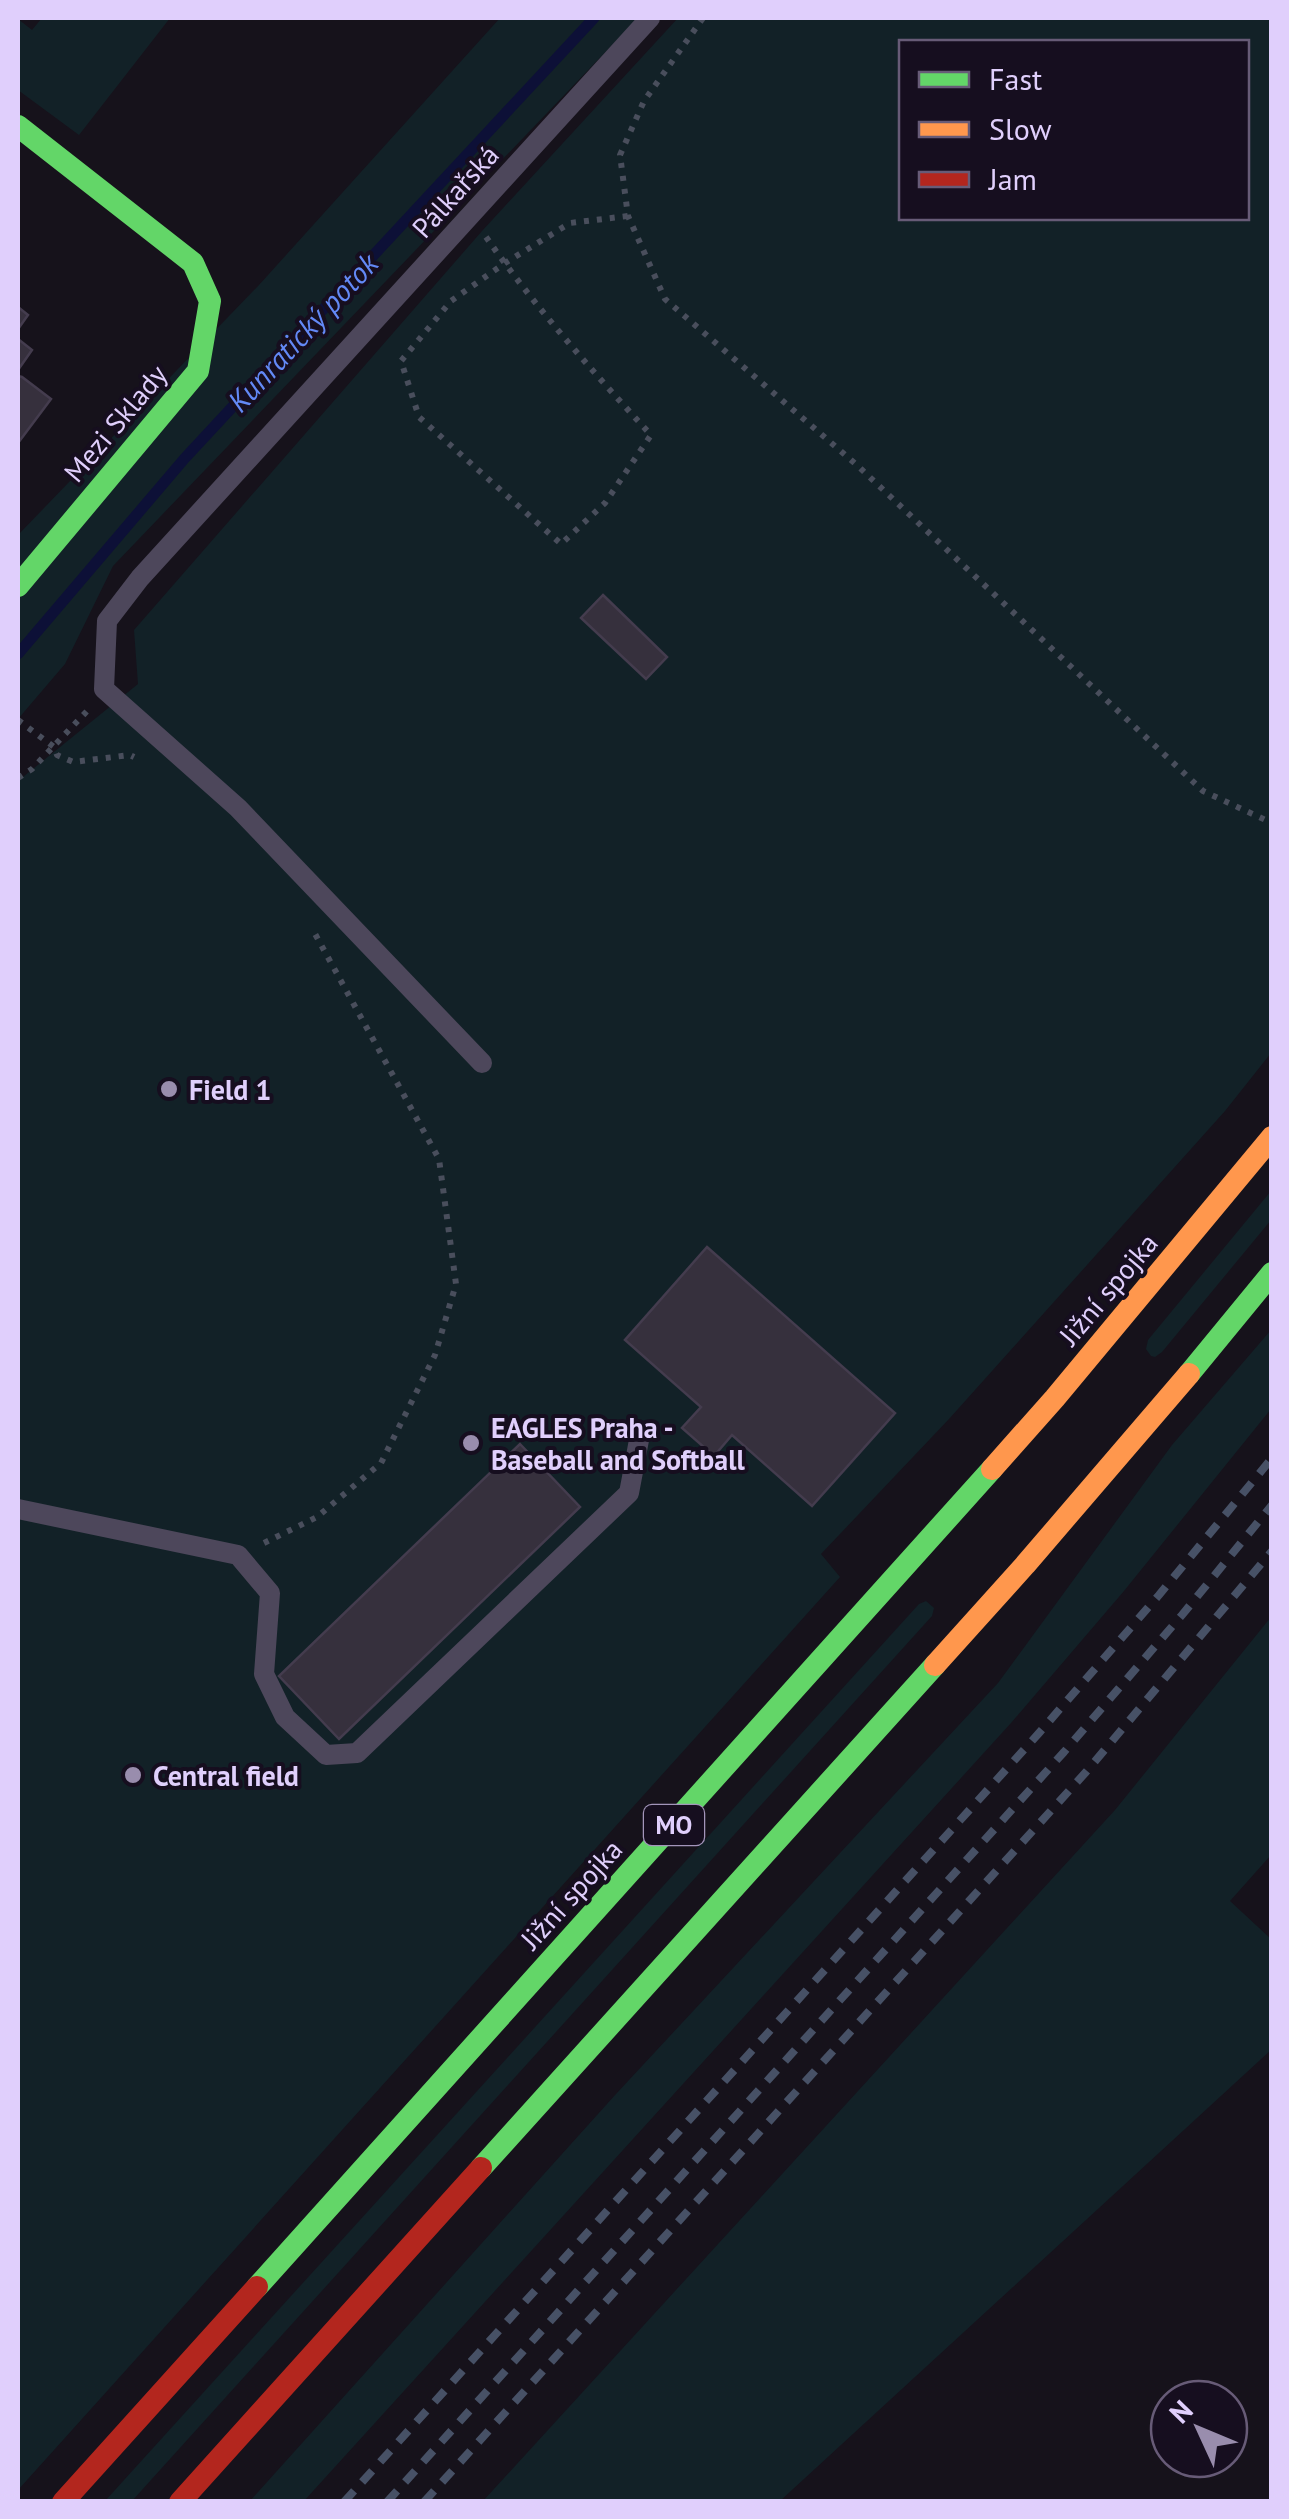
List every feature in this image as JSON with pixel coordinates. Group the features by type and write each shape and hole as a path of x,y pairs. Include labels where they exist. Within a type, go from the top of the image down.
{"main road":[{"name":"Mezi Sklady","path":"18,126 193,263 210,301 198,371 18,586"},
{"name":"Jižní spojka","path":"63,2502 1030,1426 1272,1137"},
{"path":"180,2502 1000,1593 1272,1273"}],"lane":[{"name":"Pálkařská","path":"104,689 106,621 140,578 650,18"},
{"path":"104,689 238,808 482,1063"},
{"path":"18,1509 238,1555 270,1593 264,1674 286,1717 326,1754 357,1753 629,1493 639,1440"}],"path":[{"path":"703,18 644,101 620,155 628,216 665,299 859,467 1203,790 1272,823"},
{"path":"470,216 504,263 604,384 651,435 604,504 561,544 419,417 402,361 451,301 504,263 570,224 628,216"},
{"path":"18,778 54,747 104,689"},
{"path":"20,722 54,747 57,755 73,762 130,755 146,765"},
{"path":"238,1555 317,1517 381,1463 435,1355 456,1284 439,1158 307,921"}],"shaded area":[{"path":"42,18 170,18 79,135 18,90 18,19 32,30"},
{"path":"500,18 638,18 113,566 65,664 18,719 18,535 259,285"},
{"path":"678,18 1271,18 1271,1053 1225,1111 949,1419 821,1554 840,1577 18,2490 18,781 138,684 134,630 482,231"},
{"path":"1271,1191 1271,1220 1162,1352 1151,1356 1146,1349 1148,1340"},
{"path":"1271,1330 1271,1409 1011,1723 304,2501 250,2501 616,2094 998,1683 1172,1445"},
{"path":"926,1601 934,1608 932,1616 132,2501 105,2501 919,1604"},
{"path":"1271,1617 1271,1855 1230,1901 1271,1939 1271,2050 780,2501 483,2501 1115,1810"}],"building":[{"path":"18,307 28,315 18,329"},
{"path":"18,339 32,350 18,370"},
{"path":"18,376 51,399 18,443"},
{"path":"603,595 667,657 646,679 581,618"},
{"path":"707,1247 895,1413 812,1506 732,1435 714,1456 682,1428 701,1407 625,1340"},
{"path":"520,1444 580,1507 339,1739 279,1676"}],"waterway":[{"name":"Kunratický potok","path":"18,654 185,458 594,18"}],"railway":[{"path":"344,2502 1039,1733 1272,1458"},
{"path":"387,2502 1064,1752 1272,1505"},
{"path":"424,2502 1086,1772 1272,1551"}],"traffic: fast":[{"path":"18,126 193,263 210,301 198,371 18,586"},
{"path":"1189,1374 1272,1273"},
{"path":"257,2287 992,1469"},
{"path":"481,2168 935,1665"}],"traffic: slow":[{"path":"992,1469 1272,1137"},
{"path":"935,1665 1189,1374"}],"traffic: jam":[{"path":"180,2502 481,2168"},
{"path":"63,2502 257,2287"}],"place":[{"name":"Field 1","path":"169,1089"},
{"name":"EAGLES Praha - Baseball and Softball","path":"471,1443"},
{"name":"Central field","path":"133,1775"}]}
